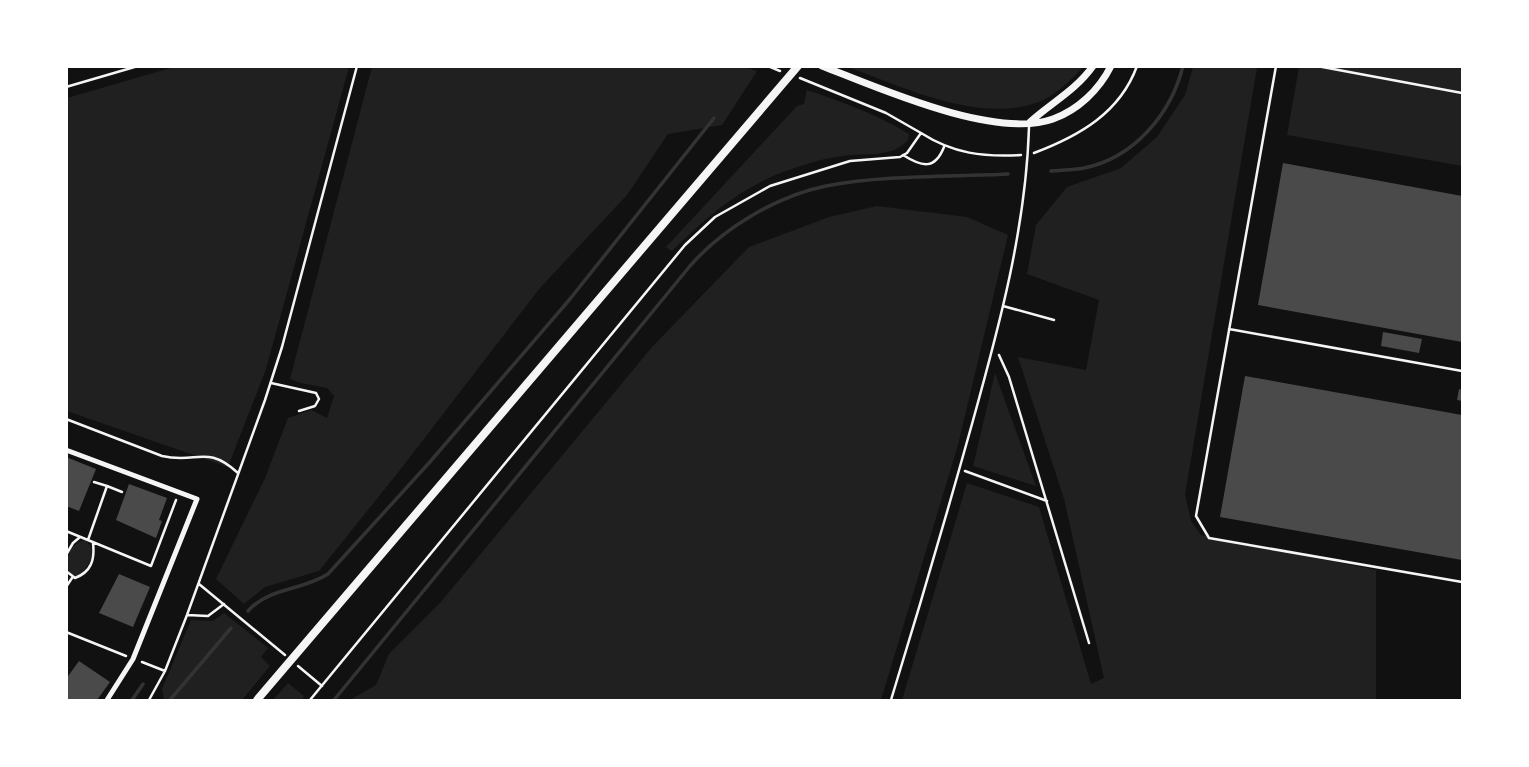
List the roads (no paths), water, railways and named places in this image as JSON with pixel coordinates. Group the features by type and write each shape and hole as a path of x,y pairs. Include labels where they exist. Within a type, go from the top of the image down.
{"main road":[{"path":"257,701 798,66"}],"street":[{"path":"822,66 929,106 972,118 1029,123 1052,120 1071,110 1093,93 1111,66"},
{"path":"1029,123 1082,81 1093,66"},
{"path":"66,450 197,499 133,659 107,701"}],"lane":[{"path":"1276,66 1196,516 1209,538 1462,582"},
{"path":"1317,66 1462,93"},
{"path":"891,701 994,346 1023,197 1029,123"},
{"path":"1003,306 1054,320"},
{"path":"1229,329 1462,371"}],"waterway":[{"path":"1051,171 1084,168 1102,163 1134,144 1160,117 1170,101 1183,66"},
{"path":"248,611 266,597 328,574 429,463 570,299 714,118"},
{"path":"334,700 690,266 718,239 770,206 826,186 894,178 1008,174"},
{"path":"170,700 231,628"},
{"path":"132,700 143,684"}]}
